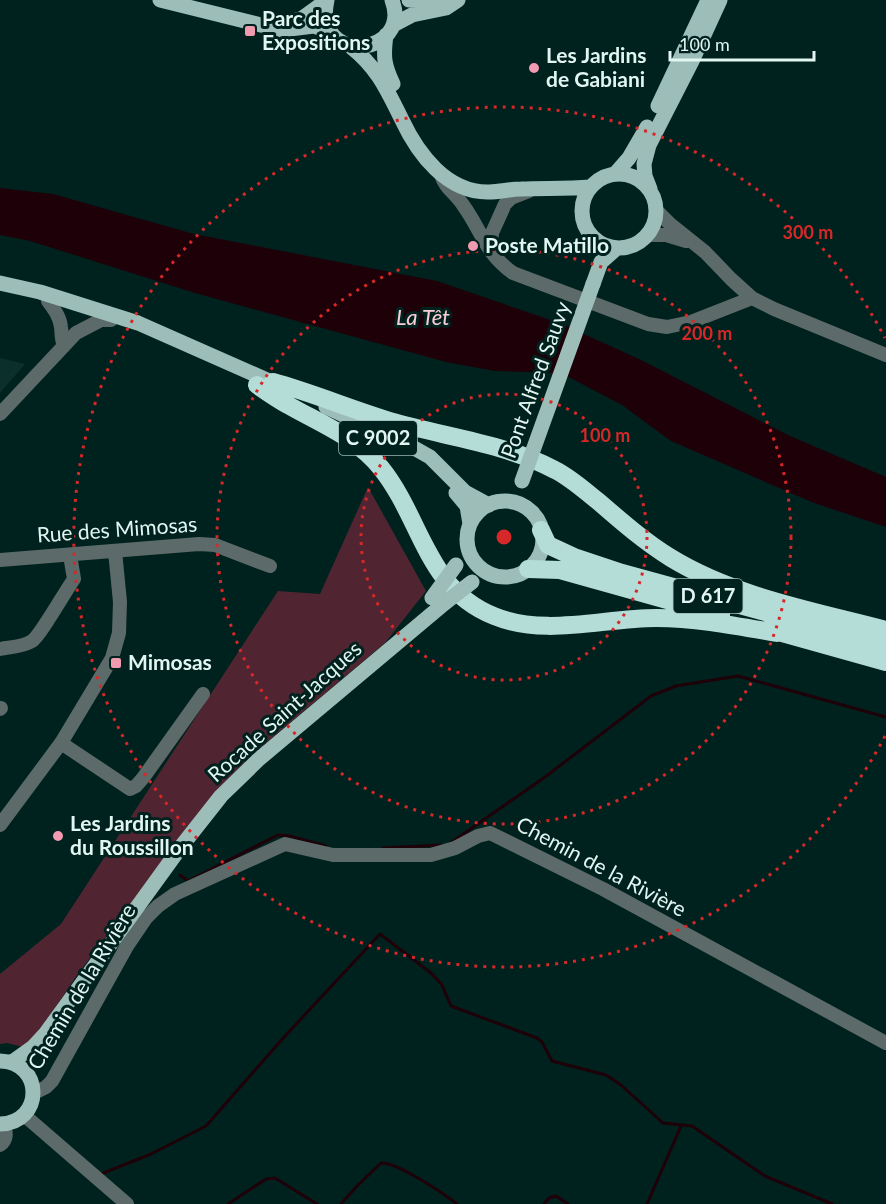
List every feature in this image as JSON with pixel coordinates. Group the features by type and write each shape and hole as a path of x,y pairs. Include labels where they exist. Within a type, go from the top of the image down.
{"highway":[{"path":"265,384 299,389 390,421 525,456 557,470 641,538 672,559 709,578 787,604 886,630"},
{"path":"265,384 287,405 346,436 381,468 398,493 429,558 451,588 473,606 496,617 552,626 656,618 726,624 777,633"},
{"name":"D 617","path":"541,530 548,545 574,557 622,573 886,645"},
{"name":"D 617","path":"528,569 546,568 574,574 886,662"}],"main road":[{"path":"160,0 281,30 315,26 330,32"},
{"path":"264,25 301,19 326,0"},
{"path":"326,0 324,11 330,32 370,62 380,77 409,137 441,175 455,184 489,192 537,188 590,188"},
{"path":"392,0 395,15 383,57 385,68 429,160"},
{"path":"409,0 425,2 448,0"},
{"path":"350,46 370,46 379,42 390,30 412,15 446,8 458,0"},
{"path":"615,174 640,141 708,0"},
{"path":"651,191 635,177 615,174 605,176 585,195 582,213 587,230 593,237 608,246 617,248 639,243 652,227 656,210 651,191 645,176 644,164 650,145 720,0"},
{"path":"537,188 567,198 582,213"},
{"path":"593,237 601,262 617,248"},
{"name":"Pont Alfred Sauvy","path":"520,486 601,262"},
{"name":"C 9002","path":"0,284 111,320 161,339 407,444 430,457 465,492 496,503"},
{"name":"C 9002","path":"0,284 51,295 138,323 389,443 439,474 467,506 470,524"},
{"path":"439,600 464,551 470,524 475,516 520,486 528,510"},
{"path":"467,540 473,560 488,573 498,577 519,574 536,561 541,551 541,530 537,519 528,510 512,502 496,503"},
{"path":"439,600 488,573"},
{"name":"Rocade Saint-Jacques","path":"46,1032 221,796 259,759 382,654 439,600"},
{"path":"6,1062 33,1047 46,1032"},
{"path":"2,1124 11,1123 29,1109 35,1059 46,1032"},
{"path":"6,1062 27,1073 32,1087"}],"street":[{"path":"441,175 444,184 464,205 486,247 499,263 513,273 648,324 667,327 691,322 752,298"},
{"path":"499,263 492,246 492,233 505,204 511,198 537,188"},
{"path":"656,210 752,298 886,355"},
{"path":"647,235 666,235 694,243"},
{"path":"48,301 59,320 60,337 64,346"},
{"path":"0,414 84,327 101,320 111,320"},
{"name":"Rue des Mimosas","path":"0,560 151,547 215,545 270,566"},
{"path":"0,825 6,806 61,743 112,658 119,633 120,603 115,551"},
{"path":"0,649 20,646 37,636 74,579 70,555"},
{"path":"61,743 130,789 143,778 203,694"},
{"name":"Chemin de la Rivière","path":"32,1087 46,1087 52,1081 127,946 146,918 175,894 285,844 333,855 431,855 455,848 478,836 490,833 603,890 886,1043"},
{"path":"24,1115 127,1204"},
{"path":"0,1145 4,1142 6,1135 2,1124"}],"shaded area":[{"path":"0,358 25,364 0,393"},
{"path":"368,487 426,591 385,643 255,752 215,792 75,978 34,1040 23,1047 7,1043 0,1044 0,974 61,924 278,591 320,594"}],"water":[{"name":"La Têt","path":"0,188 53,194 194,234 437,281 562,324 641,360 790,436 886,477 886,527 814,503 671,441 622,405 561,373 495,371 446,362 195,293 30,241 0,235"}],"waterway":[{"path":"449,844 545,777 651,696 676,686 738,676 886,717"},
{"path":"180,875 188,881 278,835 326,846"},
{"path":"383,848 442,845"},
{"path":"101,1174 151,1154 206,1126 285,1036 380,934 431,973 442,985 451,1006 537,1038 542,1042 552,1061 606,1075 621,1085 663,1123 692,1126 765,1176 832,1204"},
{"path":"647,1204 681,1126"},
{"path":"341,1204 381,1163 398,1167 457,1204"},
{"path":"228,1204 266,1179 275,1178 317,1204"},
{"path":"544,1204 549,1198 556,1196 568,1204"}],"place":[{"name":"Parc des Expositions","path":"250,31"},
{"name":"Les Jardins de Gabiani","path":"534,68"},
{"name":"Poste Matillo","path":"473,246"},
{"name":"Mimosas","path":"116,663"},
{"name":"Les Jardins du Roussillon","path":"58,836"}]}
